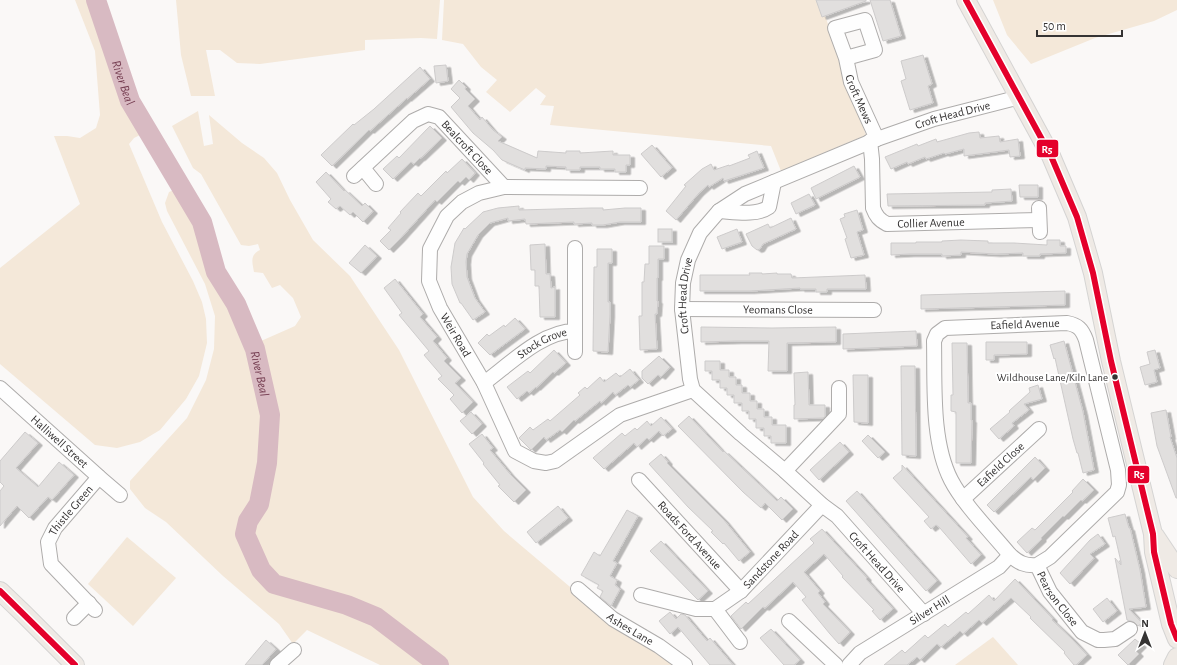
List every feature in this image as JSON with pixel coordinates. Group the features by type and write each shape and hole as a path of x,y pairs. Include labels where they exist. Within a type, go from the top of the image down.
{"main road":[{"path":"966,0 1051,156 1077,217 1092,273 1153,534 1154,552 1171,624 1177,639"},
{"path":"1153,534 1177,569"},
{"path":"0,591 75,665"},
{"path":"1173,665 1177,657"}],"street":[{"name":"Croft Mews","path":"846,58 851,82 873,140"},
{"name":"Croft Head Drive","path":"924,614 837,516 822,505 693,390 690,379 682,309 683,283 688,260 700,233 719,211 745,194 873,140 934,119 1020,97"},
{"name":"Bealcroft Close","path":"376,184 358,172 413,121 428,114 439,117 504,187"},
{"name":"Collier Avenue","path":"873,140 873,208 875,215 887,224 1039,220"},
{"path":"719,211 763,211 769,207 774,182"},
{"name":"Weir Road","path":"640,188 504,187 479,193 462,202 447,216 430,249 428,281 440,308 484,383 515,451 534,461 546,463 555,461 620,415 693,390"},
{"name":"Stock Grove","path":"484,383 541,340 566,331 575,331 575,248"},
{"name":"Yeomans Close","path":"682,309 874,310"},
{"name":"Eafield Avenue","path":"1010,555 963,499 951,480 944,462 939,442 935,414 934,341 937,334 946,328 956,326 1067,322 1078,326 1083,330 1118,470 1119,485 1117,492 1050,557 1037,566"},
{"path":"575,331 575,352"},
{"name":"Halliwell Street","path":"0,388 120,495"},
{"path":"785,471 839,414 839,388"},
{"name":"Eafield Close","path":"963,499 1039,429"},
{"name":"Thistle Green","path":"74,618 92,607 51,564 48,542 55,528 99,477"},
{"name":"Roads Ford Avenue","path":"639,480 741,591"},
{"name":"Sandstone Road","path":"715,609 741,591 822,505"},
{"name":"Pearson Close","path":"1010,555 1018,563 1037,566 1050,592 1082,632 1098,640 1104,640 1115,639 1130,629"},
{"name":"Silver Hill","path":"849,665 860,654 998,567 1010,555"},
{"name":"Ashes Lane","path":"578,589 613,619 659,646 684,665"},
{"path":"641,595 696,609 715,609 740,642"},
{"path":"789,621 836,665"},
{"path":"277,665 294,650"}],"shaded area":[{"path":"75,0 91,0 127,104 144,133 134,138 129,144 162,222 193,281 202,302 206,319 207,343 199,376 186,399 160,430 140,442 117,448 95,445 0,364 0,268 80,204 54,136 80,138 96,128 100,115 95,51"},
{"path":"176,0 440,0 437,39 421,38 365,40 365,50 260,64 237,63 220,50 206,50 215,96 191,96 181,55"},
{"path":"444,0 820,0 866,135 781,171 771,146 550,125 554,106 540,105 546,96 536,88 510,112 486,92 497,80 481,67 463,44 442,40"},
{"path":"993,0 1177,0 1177,10 1154,21 1095,38 1031,64 1007,35"},
{"path":"198,111 204,146 213,144 209,115 242,143 264,158 277,173 290,200 313,240 350,276 399,350 473,497 504,531 595,608 680,665 448,665 410,632 368,606 283,581 267,571 257,553 253,538 253,525 264,507 266,499 279,415 270,385 261,341 295,326 301,317 293,298 280,285 272,288 263,273 254,272 252,259 253,256 260,250 258,244 249,246 241,245 201,174 193,168 172,126"},
{"path":"179,188 209,264 226,294 251,347 267,414 262,472 254,504 241,518 237,532 244,553 263,581 274,588 347,610 372,622 430,665 380,665 307,630 293,644 279,624 223,576 166,522 145,508 130,489 130,481 187,418 206,380 214,349 215,316 205,284 167,211 165,203 169,192"},
{"path":"127,537 176,578 133,626 88,584"},
{"path":"993,637 1018,665 955,665"}],"building":[{"path":"816,0 866,0 866,1 822,17"},
{"path":"870,0 890,0 901,36 883,41"},
{"path":"923,55 932,84 928,86 933,103 910,110 901,81 906,79 901,61"},
{"path":"446,65 448,81 436,83 434,66"},
{"path":"420,67 430,79 370,131 369,130 332,166 321,155 353,124 354,125 374,109"},
{"path":"459,80 466,87 465,89 475,99 468,106 480,120 482,117 493,130 502,137 498,141 537,158 538,151 566,153 566,151 580,151 580,153 613,151 613,155 630,155 630,165 626,165 626,172 615,172 615,169 600,169 600,167 580,167 580,170 566,170 566,167 546,166 546,169 525,168 525,170 502,160 473,133 451,107 460,98 451,89"},
{"path":"430,126 442,138 414,164 411,162 393,179 383,169 397,156 399,158"},
{"path":"979,132 980,138 999,136 1000,142 1018,139 1020,156 1010,157 1009,150 964,156 964,149 944,153 926,159 925,157 908,164 907,162 891,169 885,157 917,144 918,146 936,139 937,142 969,133"},
{"path":"652,145 672,168 661,177 641,154"},
{"path":"757,151 764,168 724,181 723,178 709,187 708,185 699,193 676,220 666,211 686,186 684,185 702,169 711,164 714,170 729,166 750,158 748,155"},
{"path":"462,159 475,173 469,180 466,177 460,183 458,181 437,202 435,200 389,250 380,241 391,230 388,228 401,213 400,212 418,193 421,196 446,171 447,173"},
{"path":"854,166 860,177 816,199 811,188"},
{"path":"326,172 344,191 345,190 362,206 365,203 373,211 363,222 353,212 350,215 340,206 336,209 328,202 331,199 316,182"},
{"path":"1019,185 1038,185 1038,197 1020,197"},
{"path":"1011,189 1012,201 985,203 985,205 888,206 887,194 992,192 992,190"},
{"path":"809,194 815,205 796,214 791,203"},
{"path":"519,206 519,210 603,208 603,210 641,208 641,222 620,222 603,225 592,225 592,223 574,224 574,222 526,224 525,219 508,221 508,218 490,223 478,235 467,254 467,277 475,298 485,312 473,320 460,303 452,284 451,267 455,243 464,228 465,229 483,212 498,208"},
{"path":"857,210 863,230 857,232 864,255 851,258 845,239 847,238 840,219 845,217 844,214"},
{"path":"791,218 796,229 763,244 760,249 757,250 752,246 746,234 768,224 770,228"},
{"path":"658,229 672,229 672,242 658,242"},
{"path":"737,229 742,242 722,249 717,237"},
{"path":"961,240 988,241 988,243 1047,245 1047,240 1060,240 1060,246 1066,246 1066,253 1040,254 1040,256 1023,256 1023,253 996,254 961,252 961,255 942,256 942,254 891,255 891,243"},
{"path":"545,244 546,274 550,274 551,288 555,287 555,317 540,317 539,286 535,286 535,270 531,270 530,245"},
{"path":"365,245 377,256 361,273 349,263"},
{"path":"649,246 664,246 664,259 658,259 658,301 657,314 655,314 657,349 640,350 639,316 642,316 642,282 644,282 645,264 649,264"},
{"path":"597,249 612,249 612,263 608,263 608,302 610,302 610,315 608,352 593,351 594,267 597,267"},
{"path":"749,273 791,274 792,278 865,275 866,289 827,289 827,292 816,292 816,289 800,288 750,291 700,291 700,275 750,275"},
{"path":"395,279 423,314 420,317 437,337 433,341 447,358 444,361 461,378 455,383 473,402 462,413 450,399 454,395 438,379 442,376 424,355 429,351 399,315 402,313 384,288"},
{"path":"1065,291 1065,305 921,309 921,295"},
{"path":"515,318 525,329 490,355 478,343 487,334 489,336 504,325 505,327"},
{"path":"701,327 836,327 836,342 787,343 787,371 768,371 769,341 701,342"},
{"path":"916,331 917,346 843,349 843,334"},
{"path":"1064,341 1083,412 1094,470 1083,473 1073,439 1055,358 1054,359 1050,345"},
{"path":"986,342 1027,342 1027,354 994,355 994,360 986,360"},
{"path":"952,343 967,343 968,403 971,403 972,420 971,463 956,463 956,412 951,411 951,395 953,395"},
{"path":"554,350 566,363 554,373 553,372 536,388 529,393 527,391 517,399 507,387 528,371 530,373"},
{"path":"1155,350 1160,368 1154,370 1157,382 1145,385 1140,367 1150,364 1147,352"},
{"path":"659,356 670,367 661,377 658,375 648,384 642,378 642,371"},
{"path":"705,361 720,361 720,370 729,370 729,377 736,377 736,385 742,385 742,393 750,393 750,401 757,401 757,409 764,409 764,417 772,417 772,425 786,425 786,443 771,443 771,436 764,436 764,428 756,428 756,419 749,419 749,411 742,411 742,403 734,403 734,395 727,395 727,388 720,388 720,380 712,380 712,371 705,371"},
{"path":"901,366 915,366 916,456 902,455"},
{"path":"630,369 639,380 630,387 628,385 615,395 613,392 601,403 600,401 575,421 574,420 562,432 560,430 546,440 544,437 531,450 519,438 530,427 533,430 548,419 550,421 580,395 578,393 585,387 587,389 600,377 604,382 616,373 620,377"},
{"path":"808,372 809,405 825,405 825,417 794,419 794,373"},
{"path":"853,375 868,375 868,423 854,422"},
{"path":"1038,385 1042,399 1024,404 1029,410 1012,423 1014,426 999,439 990,429 1030,392 1029,388"},
{"path":"1166,410 1170,437 1177,458 1177,498 1157,446 1151,413"},
{"path":"471,412 482,424 472,434 460,421"},
{"path":"689,416 723,452 724,451 777,501 781,497 793,509 782,520 765,503 761,508 743,492 678,426"},
{"path":"661,417 672,429 663,436 659,431 649,440 647,438 637,447 634,443 604,469 593,458 622,433 625,436 635,428 637,430 647,421 651,426"},
{"path":"25,432 38,443 16,468 38,487 59,462 74,475 52,500 48,497 29,518 17,506 0,526 0,491 4,486 0,482 0,461"},
{"path":"482,434 493,448 490,450 526,490 514,502 498,486 500,485 469,444"},
{"path":"868,435 885,452 878,458 862,441"},
{"path":"840,442 849,452 819,480 810,470"},
{"path":"661,454 668,462 667,463 724,520 750,552 739,561 724,543 723,544 711,532 713,531 688,507 649,464"},
{"path":"1035,457 1045,468 1033,480 1031,477 994,512 987,505"},
{"path":"902,465 968,537 966,538 981,555 971,564 939,527 936,525 931,529 924,521 929,517 893,478 902,470"},
{"path":"1083,479 1094,490 1082,501 1081,500 1064,517 1063,516 1027,553 1017,542 1032,528 1035,530 1073,492 1072,491"},
{"path":"857,491 937,581 926,591 846,501"},
{"path":"558,506 568,518 536,543 527,532"},
{"path":"627,510 638,516 613,561 617,563 610,576 617,580 615,585 620,589 611,606 600,597 603,591 597,588 599,585 581,575 594,552 600,556"},
{"path":"1125,514 1130,528 1140,570 1146,607 1129,609 1142,623 1138,626 1134,622 1127,620 1115,558 1121,565 1121,562 1115,536 1113,537 1108,518"},
{"path":"822,529 893,609 880,620 872,611 874,610 842,577 843,576 824,554 804,572 820,591 818,593 825,602 823,604 850,632 839,644 802,600 806,597 793,582 765,608 763,607 741,629 731,616 746,602 748,604 814,543 810,539"},
{"path":"1098,534 1105,544 1090,554 1094,558 1070,584 1060,573 1090,540"},
{"path":"661,541 708,591 698,600 650,551"},
{"path":"1015,579 1053,619 1052,620 1087,655 1076,665 1074,665 1064,653 1065,652 1011,598 982,623 979,620 963,634 960,631 941,647 937,644 920,660 917,657 907,665 884,665 902,650 905,653 925,635 928,638 945,624 948,627 966,612 968,614 989,595 994,601"},
{"path":"1107,598 1117,611 1103,622 1093,609"},
{"path":"670,612 676,619 681,614 685,615 707,641 710,638 733,665 710,665 678,627 670,634 659,621"},
{"path":"771,629 800,660 794,665 784,665 760,638"},
{"path":"1135,639 1142,645 1136,651 1139,654 1128,665 1118,655"},
{"path":"266,640 276,649 262,665 245,665"}],"waterway":[{"name":"River Beal","path":"96,0 130,101 202,222 216,272 236,304 255,349 270,415 267,463 259,504 248,521 245,534 261,570 274,584 347,605 376,617 439,665"}],"transit line":[{"name":"R5","path":"966,0 1051,156 1077,217 1093,273 1111,361 1153,534 1154,552 1171,624 1177,639"},
{"name":"R5","path":"0,591 75,665"}],"place":[{"name":"Wildhouse Lane/Kiln Lane","path":"1115,377"}]}
